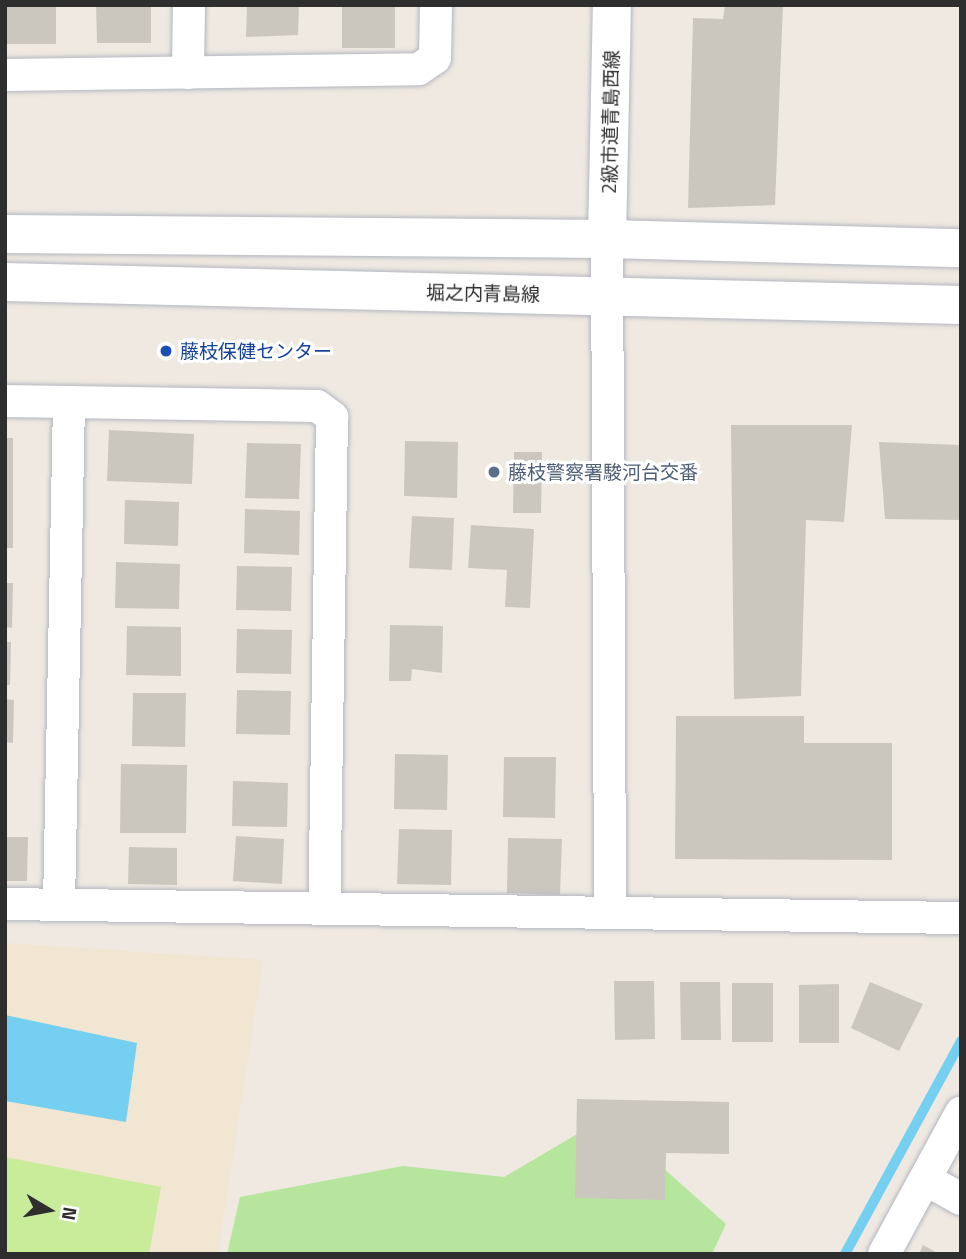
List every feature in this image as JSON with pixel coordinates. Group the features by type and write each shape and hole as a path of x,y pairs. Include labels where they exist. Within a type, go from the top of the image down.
{"main road":[{"name":"2級市道青島西線","path":"607,239 612,5"},
{"path":"5,234 607,239 961,248"},
{"name":"堀之内青島線","path":"5,282 961,304"}],"street":[{"path":"188,73 189,5"},
{"path":"5,75 419,69 435,58 436,5"},
{"path":"607,239 610,912"},
{"path":"5,401 317,406 332,417 324,909"},
{"path":"59,905 69,402"},
{"path":"5,904 960,917"},
{"path":"884,1254 961,1113"},
{"path":"925,1179 961,1199"}],"shaded area":[{"path":"5,943 263,960 218,1254 5,1254"}],"green space":[{"path":"606,1117 726,1224 712,1254 227,1254 240,1197 403,1166 504,1177"},
{"path":"5,1157 161,1187 149,1254 5,1254"}],"water":[{"path":"5,1015 137,1043 126,1122 5,1101"}],"building":[{"path":"5,5 56,5 56,44 5,44"},
{"path":"96,5 151,5 151,43 97,43"},
{"path":"247,5 299,5 298,35 246,37"},
{"path":"342,5 395,5 395,48 342,48"},
{"path":"725,5 783,5 775,205 688,208 693,18 723,19"},
{"path":"731,425 852,425 844,522 806,520 801,696 734,699"},
{"path":"109,430 194,434 192,484 107,481"},
{"path":"5,438 13,438 13,548 5,548"},
{"path":"405,441 458,442 457,498 404,496"},
{"path":"879,442 961,445 961,520 885,519"},
{"path":"247,443 301,444 299,499 245,498"},
{"path":"514,452 542,452 541,513 513,513"},
{"path":"125,500 179,502 178,546 124,544"},
{"path":"245,509 300,511 299,555 244,553"},
{"path":"412,516 454,518 452,570 409,568"},
{"path":"471,525 534,529 530,608 505,607 507,570 468,568"},
{"path":"116,562 180,564 179,609 115,608"},
{"path":"237,566 292,567 291,611 236,610"},
{"path":"5,583 13,583 12,628 5,627"},
{"path":"390,625 443,626 442,673 412,669 411,681 389,681"},
{"path":"127,626 181,627 181,676 126,675"},
{"path":"237,629 292,630 291,674 236,673"},
{"path":"5,642 11,642 10,685 5,685"},
{"path":"237,690 291,691 290,735 236,734"},
{"path":"133,693 186,693 185,747 132,746"},
{"path":"5,699 14,700 13,743 5,742"},
{"path":"676,716 804,716 804,743 892,743 892,860 675,859"},
{"path":"395,754 448,755 447,810 394,809"},
{"path":"504,757 556,757 555,818 503,817"},
{"path":"121,764 187,765 186,833 120,833"},
{"path":"233,781 288,783 287,827 232,826"},
{"path":"399,829 452,830 451,885 397,884"},
{"path":"236,836 284,839 282,884 233,881"},
{"path":"5,837 28,837 27,881 5,881"},
{"path":"508,838 562,839 560,895 507,893"},
{"path":"129,847 177,848 177,885 128,884"},
{"path":"614,981 654,981 655,1039 615,1040"},
{"path":"680,982 720,982 721,1040 681,1040"},
{"path":"870,982 923,1004 899,1051 851,1028"},
{"path":"732,983 773,983 773,1042 732,1042"},
{"path":"839,984 839,1043 799,1043 799,985"},
{"path":"577,1099 729,1102 729,1154 666,1153 665,1200 575,1198"},
{"path":"923,1245 939,1254 919,1254"}],"waterway":[{"path":"845,1254 961,1041"}],"place":[{"name":"藤枝保健センター","path":"166,351"},
{"name":"藤枝警察署駿河台交番","path":"494,472"}]}
